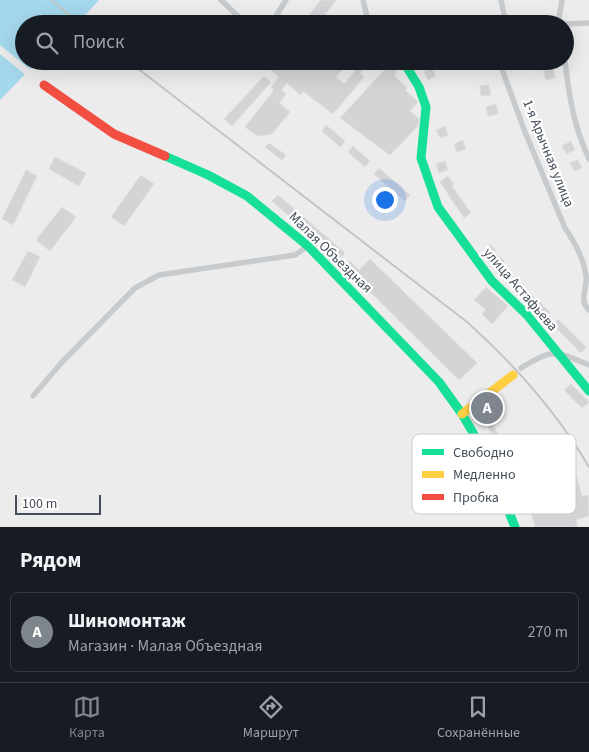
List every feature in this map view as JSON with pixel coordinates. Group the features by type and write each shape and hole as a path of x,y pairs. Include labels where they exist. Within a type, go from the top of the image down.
{"main road":[{"name":"улица Астафьева","path":"409,70 419,87 426,107 421,158 438,207 492,280 527,315 589,391"},
{"name":"Малая Объездная","path":"44,85 114,134 208,175 247,196 308,246 416,356 439,382 462,414 473,434"},
{"path":"462,414 513,375"},
{"name":"Малая Объездная","path":"510,514 515,527"}],"street":[{"path":"222,0 237,15"},
{"path":"277,15 286,0"},
{"path":"363,0 367,15"},
{"path":"501,0 504,15"},
{"path":"560,15 562,0"},
{"path":"574,24 589,23"},
{"name":"1-я Арычная улица","path":"502,70 586,277 583,296 586,307 589,310"},
{"path":"566,70 571,108 579,137 589,160"},
{"path":"33,396 135,288 159,275 295,255 308,246"},
{"path":"521,368 543,355 556,352 589,365"}],"water":[{"path":"0,0 99,0 85,15 15,15 15,70 29,70 0,100"}],"pier":[{"path":"0,45 15,57 15,66 0,54"},
{"path":"20,70 32,71 27,76"}],"building":[{"path":"321,0 336,0 325,15 309,15"},
{"path":"271,70 342,70 336,77 344,84 356,70 362,70 360,73 364,77 333,114 303,91 301,95 287,83 281,90 286,94 279,103 290,112 272,134 257,136 245,127 274,90 271,87 279,77"},
{"path":"384,70 395,70 397,72 394,75 407,88 405,90 418,102 410,111 419,119 418,126 390,155 340,118"},
{"path":"432,70 436,76 428,80 424,72"},
{"path":"553,70 555,78 546,80 543,71"},
{"path":"264,76 271,82 232,126 224,119"},
{"path":"489,85 491,95 481,96 480,86"},
{"path":"496,104 498,114 488,116 486,107"},
{"path":"326,125 345,141 340,147 322,131"},
{"path":"445,126 448,135 440,138 436,130"},
{"path":"463,140 466,149 457,152 454,144"},
{"path":"571,141 575,150 566,154 562,146"},
{"path":"269,143 286,155 282,160 265,147"},
{"path":"353,146 370,161 365,167 348,152"},
{"path":"55,157 86,173 79,186 49,169"},
{"path":"578,160 582,168 574,171 570,163"},
{"path":"445,161 448,170 439,173 436,164"},
{"path":"379,168 410,195 405,201 374,174"},
{"path":"26,170 37,176 13,225 2,219"},
{"path":"141,175 154,184 124,226 111,217"},
{"path":"448,176 454,184 452,186 471,213 464,218 440,182"},
{"path":"278,195 345,253 339,260 272,201"},
{"path":"62,207 76,217 50,251 36,240"},
{"path":"490,245 496,250 494,252 505,261 500,267 493,262 495,260 485,251"},
{"path":"28,251 40,257 25,287 12,280"},
{"path":"370,259 477,363 459,380 345,267 350,261 359,270"},
{"path":"486,287 508,306 492,324 482,314 486,310 474,300"},
{"path":"532,295 550,312 545,318 528,301"},
{"path":"558,319 586,347 581,353 553,325"},
{"path":"571,384 589,402 582,408 564,390"},
{"path":"493,424 498,434 492,434 488,427"},
{"path":"576,475 582,496 588,495 589,516 576,520 578,527 535,527 532,514 576,514"}],"railway":[{"path":"51,0 70,15"},
{"path":"140,70 467,322 518,372 549,408 568,434"},
{"path":"576,446 589,467"}],"traffic: fast":[{"path":"409,70 419,87 426,107 421,158 438,207 492,281 527,315 589,391"},
{"path":"165,156 208,175 247,196 308,246 439,382 474,434"},
{"path":"510,514 515,527"}],"traffic: slow":[{"path":"462,414 513,375"}],"traffic: jam":[{"path":"44,85 114,134 165,156"}],"place":[{"name":"Шиномонтаж","path":"487,408"}]}
